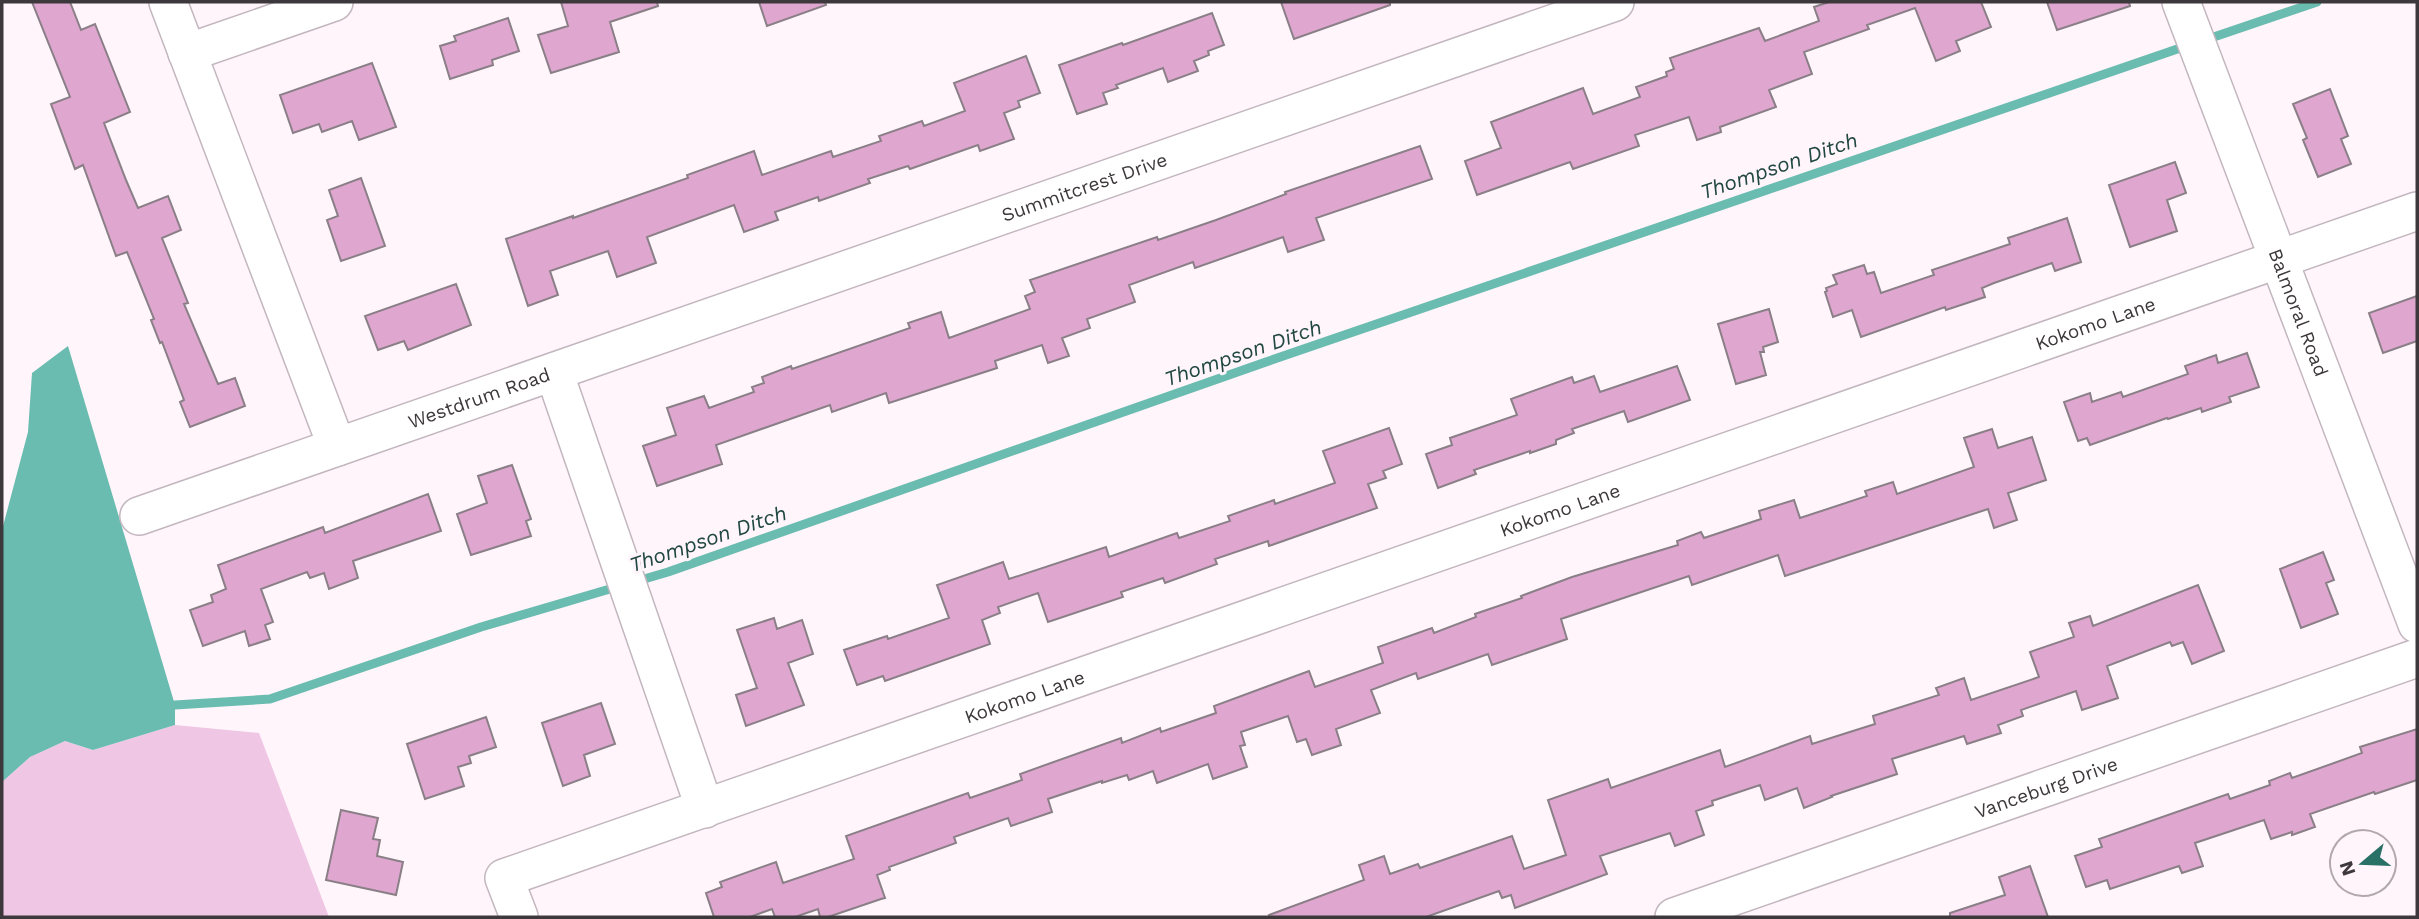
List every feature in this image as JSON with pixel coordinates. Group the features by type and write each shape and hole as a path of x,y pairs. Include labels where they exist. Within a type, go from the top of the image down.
{"street":[{"path":"168,2 337,447"},
{"path":"187,53 334,2"},
{"name":"Summitcrest Drive","path":"554,372 1615,2"},
{"name":"Balmoral Road","path":"2183,7 2417,624"},
{"name":"Kokomo Lane","path":"705,808 2417,211"},
{"name":"Westdrum Road","path":"139,516 554,372 705,808"},
{"name":"Vanceburg Drive","path":"1674,917 2417,658"},
{"path":"519,917 504,878 705,808"}],"shaded area":[{"path":"68,346 175,705 175,725 93,750 65,741 30,757 2,782 2,530 28,432 32,373"},
{"path":"175,725 259,733 329,917 2,917 2,782 30,757 65,741 93,750"}],"building":[{"path":"32,2 70,2 81,30 95,24 130,112 104,123 126,180 138,208 168,196 181,230 162,238 188,303 184,304 218,384 235,378 245,406 190,427 180,402 184,400 127,252 116,256 83,165 75,169 51,104 70,97"},
{"path":"561,2 657,2 658,6 610,22 619,52 551,73 538,35 568,26"},
{"path":"759,2 825,2 826,5 767,26"},
{"path":"1281,2 1390,2 1390,5 1294,39"},
{"path":"1829,2 1981,2 1991,27 1956,41 1960,51 1936,61 1915,8 1867,25 1869,29 1804,52 1812,74 1769,90 1776,107 1720,127 1721,132 1697,140 1689,117 1635,135 1639,146 1573,169 1570,162 1477,195 1465,161 1501,148 1491,122 1583,88 1593,114 1640,97 1636,87 1667,76 1666,72 1674,69 1670,58 1759,28 1765,41 1819,21 1814,7"},
{"path":"2047,2 2129,2 2130,6 2057,30"},
{"path":"1212,13 1224,45 1208,51 1209,55 1194,61 1198,71 1168,82 1163,68 1116,85 1118,88 1103,93 1107,104 1077,114 1059,65"},
{"path":"508,18 519,51 492,60 493,65 450,79 440,46 456,41 454,36"},
{"path":"1026,56 1040,93 1018,101 1020,107 1004,113 1014,139 980,151 978,145 910,169 908,166 868,179 870,183 819,201 818,197 775,212 778,220 744,232 734,205 647,237 656,263 617,277 608,251 550,271 558,295 528,306 506,239 688,178 687,175 754,151 762,175 831,151 833,157 881,141 879,136 922,121 924,126 965,111 954,83"},
{"path":"372,63 396,127 359,140 352,121 322,132 319,124 293,133 280,95"},
{"path":"2330,89 2348,136 2341,139 2351,164 2318,177 2303,140 2307,138 2293,104"},
{"path":"1420,146 1432,179 1316,218 1324,240 1288,252 1283,237 1195,268 1193,262 1129,285 1135,302 1087,319 1090,328 1062,338 1069,356 1048,363 1042,345 995,361 997,368 889,403 886,393 832,412 830,405 716,445 722,464 657,486 643,446 676,435 667,408 704,396 709,408 754,392 752,387 764,383 762,377 910,328 908,323 941,312 949,338 1030,309 1025,296 1035,292 1030,280 1157,237 1158,240 1286,194 1285,192"},
{"path":"2175,162 2186,193 2167,200 2177,231 2130,247 2109,185"},
{"path":"361,178 385,246 341,261 327,220 338,216 329,190"},
{"path":"2067,218 2081,262 2055,271 2052,263 1982,288 1985,297 1946,310 1945,307 1861,337 1852,310 1833,317 1825,292 1826,288 1837,284 1833,275 1864,265 1867,274 1874,272 1881,293 1934,275 1932,270 2010,244 2008,238"},
{"path":"456,284 471,325 408,350 404,341 378,350 365,316"},
{"path":"2417,296 2417,341 2383,353 2369,313"},
{"path":"1769,309 1778,342 1763,347 1764,352 1760,352 1766,375 1736,384 1718,324"},
{"path":"2247,353 2259,387 2229,397 2231,402 2202,412 2201,408 2167,418 2090,445 2087,438 2078,441 2064,402 2090,393 2092,402 2121,392 2123,397 2188,374 2185,366 2216,355 2218,363"},
{"path":"1677,366 1690,400 1628,422 1624,411 1572,429 1574,433 1556,440 1556,444 1474,470 1476,474 1438,488 1426,454 1452,445 1450,438 1517,415 1511,399 1572,377 1574,383 1594,376 1600,392"},
{"path":"1389,428 1402,464 1383,471 1386,478 1368,484 1377,508 1269,546 1268,541 1215,559 1217,564 1165,583 1163,578 1121,592 1123,597 1048,622 1038,593 998,607 1000,613 982,620 990,644 885,681 883,676 857,685 844,650 887,636 888,639 949,618 937,585 1003,562 1009,579 1106,547 1109,557 1177,533 1179,538 1230,521 1228,516 1274,500 1275,504 1335,483 1323,451"},
{"path":"1992,429 1998,448 2032,437 2046,480 2008,493 2017,520 1994,528 1988,509 1785,576 1778,555 1692,585 1689,576 1561,619 1567,639 1492,665 1488,654 1418,679 1416,673 1371,690 1380,713 1336,729 1341,745 1312,755 1306,739 1297,742 1288,716 1241,732 1245,745 1240,746 1247,767 1213,779 1208,764 1157,783 1153,771 1129,780 1127,775 1048,799 1052,812 1011,826 1008,818 954,837 956,843 889,867 890,870 877,875 885,898 828,917 820,917 818,909 795,917 775,917 772,909 750,917 714,917 706,893 722,887 720,882 776,862 783,883 854,859 846,836 968,793 970,798 1022,780 1020,774 1121,738 1122,743 1160,728 1161,732 1216,713 1214,706 1309,671 1315,687 1383,663 1378,647 1432,628 1434,633 1476,617 1475,614 1572,577 1678,545 1677,541 1701,532 1704,538 1761,519 1759,511 1794,500 1800,518 1867,496 1865,491 1893,482 1897,494 1974,467 1964,438"},
{"path":"512,465 531,519 526,521 531,536 471,555 457,514 487,503 478,476"},
{"path":"428,494 441,531 353,561 358,578 329,589 324,573 310,578 307,572 261,589 273,622 265,625 270,639 249,646 245,631 203,646 190,610 213,602 211,595 226,589 218,565 323,527 325,533"},
{"path":"2323,552 2334,580 2326,583 2338,614 2301,628 2280,569"},
{"path":"2198,585 2224,651 2192,664 2183,642 2172,646 2170,642 2107,666 2118,698 2082,710 2076,691 2021,710 2023,716 1998,725 2001,733 1967,744 1964,736 1892,759 1897,774 1804,808 1797,788 1765,800 1760,785 1712,801 1713,805 1696,811 1704,835 1675,846 1670,833 1600,856 1607,874 1515,908 1511,895 1502,898 1499,891 1426,917 1269,915 1364,880 1359,865 1384,856 1390,874 1418,864 1420,868 1512,836 1524,869 1566,855 1548,800 1608,779 1611,788 1720,750 1725,767 1810,736 1812,744 1875,724 1873,716 1939,695 1936,688 1964,678 1971,700 2039,677 2030,652 2074,637 2069,623 2090,616 2093,626"},
{"path":"774,618 777,629 802,620 813,654 788,663 804,705 746,726 736,695 757,688 737,630"},
{"path":"601,703 615,744 584,755 590,776 563,786 542,723"},
{"path":"486,717 496,747 469,756 471,763 458,767 464,786 425,799 407,744"},
{"path":"2417,729 2417,780 2310,814 2315,827 2292,835 2292,832 2271,839 2264,820 2195,843 2203,866 2182,873 2179,866 2110,889 2107,880 2086,887 2075,856 2102,847 2099,839 2228,794 2230,799 2270,785 2269,781 2290,773 2292,778 2362,753 2360,747"},
{"path":"341,810 378,818 373,839 380,840 377,856 403,862 396,895 326,880"},
{"path":"2030,866 2048,917 1950,917 1950,913 2005,895 1999,877"}],"waterway":[{"name":"Thompson Ditch","path":"2205,40 2317,2"},
{"name":"Thompson Ditch","path":"634,582 1617,240 2189,45"},
{"name":"Thompson Ditch","path":"175,705 270,699 481,627 620,586"}]}
